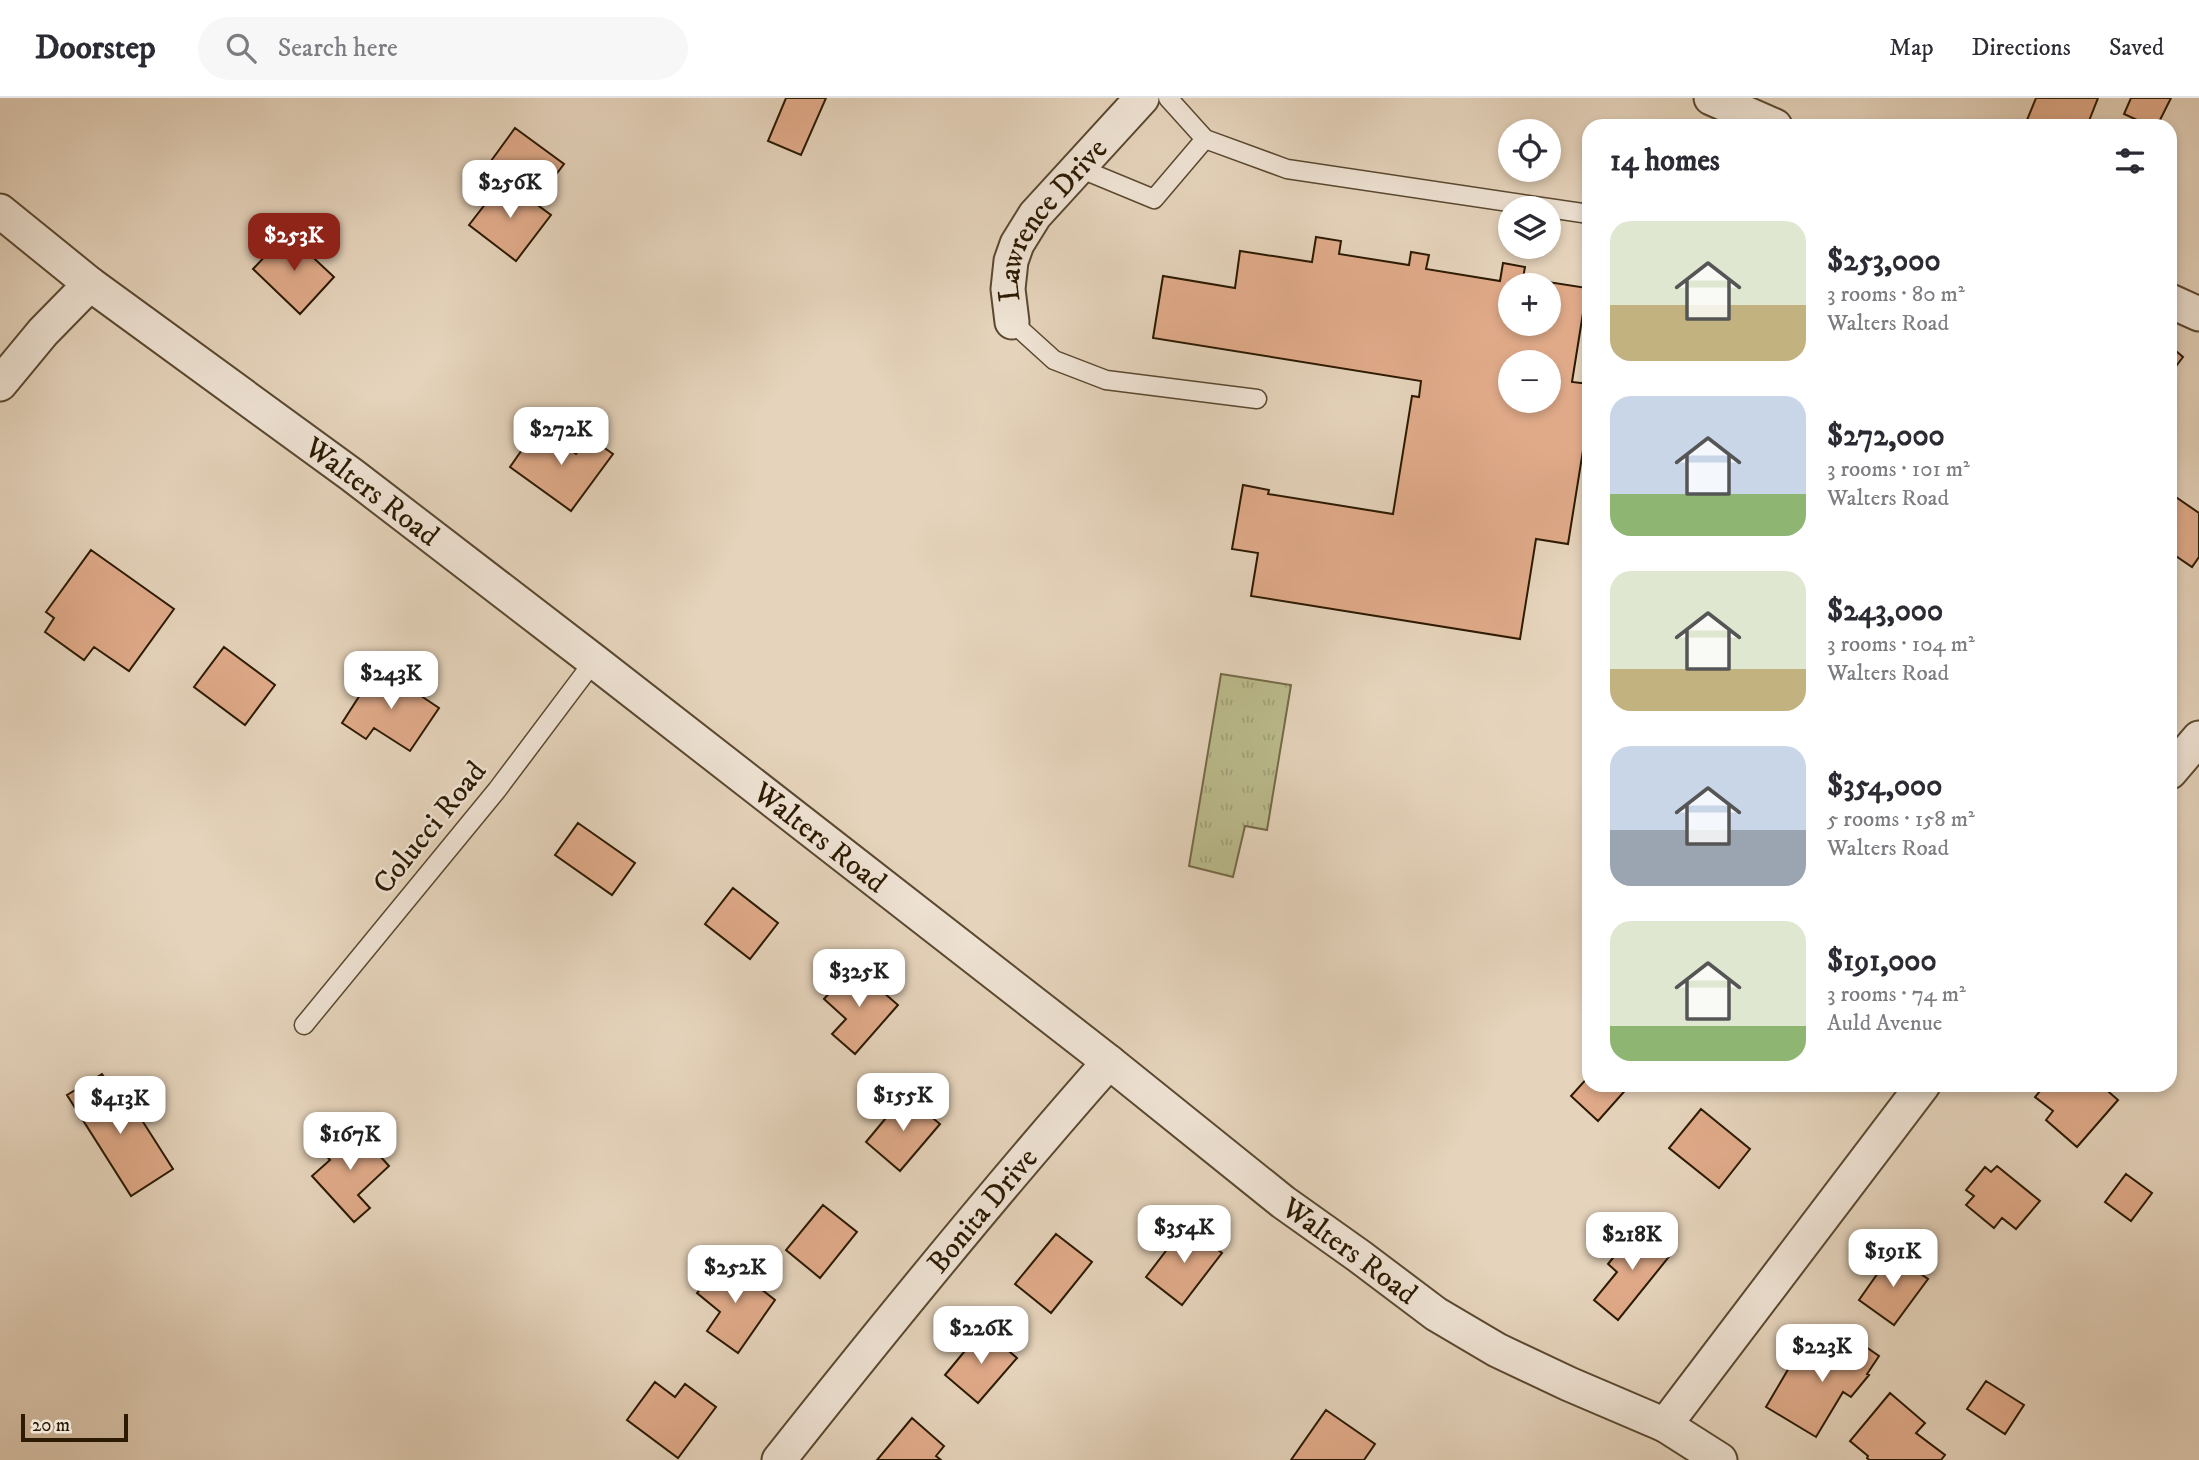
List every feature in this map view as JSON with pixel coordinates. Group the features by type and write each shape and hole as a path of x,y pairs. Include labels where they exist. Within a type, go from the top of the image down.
{"street":[{"name":"Lawrence Drive","path":"1012,322 1008,289 1011,261 1017,244 1035,215 1142,98"},
{"path":"1711,98 1759,119"},
{"name":"Walters Road","path":"0,211 90,284 352,475 1109,1062 1283,1202 1436,1314 1497,1350 1665,1425 1720,1460"},
{"path":"0,384 43,332 90,284"},
{"path":"2177,304 2199,314"},
{"path":"2177,764 2199,738"},
{"name":"Bonita Drive","path":"779,1460 1015,1169 1109,1062"},
{"path":"1665,1425 1918,1092"}],"lane":[{"path":"1168,98 1205,139 1287,169 1582,213"},
{"path":"1079,168 1154,199 1205,139"},
{"path":"1012,322 1054,360 1106,380 1257,399"},
{"name":"Colucci Road","path":"304,1025 497,790 594,661"}],"green space":[{"path":"1221,674 1291,685 1267,830 1245,826 1233,877 1189,866"}],"building":[{"path":"786,98 826,98 801,155 768,141"},
{"path":"2036,98 2098,98 2090,119 2027,119"},
{"path":"2131,98 2171,98 2160,119 2135,119 2124,114"},
{"path":"515,128 564,164 548,185 524,167 515,178 491,161"},
{"path":"504,180 551,215 516,261 469,225"},
{"path":"287,233 334,277 300,314 253,269"},
{"path":"1316,237 1341,241 1339,254 1409,265 1411,252 1429,255 1426,269 1498,281 1498,336 1561,336 1561,284 1582,287 1582,319 1572,382 1582,383 1582,457 1568,544 1536,539 1520,639 1251,596 1258,553 1232,549 1243,485 1269,490 1268,494 1393,514 1412,396 1419,397 1421,381 1153,338 1163,276 1235,288 1240,251 1312,262"},
{"path":"1503,263 1525,267 1524,273 1501,273"},
{"path":"2177,352 2183,357 2177,365"},
{"path":"538,427 576,454 589,437 613,454 571,511 510,467"},
{"path":"2177,498 2199,513 2199,557 2192,567 2177,557"},
{"path":"91,550 174,609 129,671 94,647 84,660 45,632 54,618 46,612"},
{"path":"224,647 275,685 245,725 194,687"},
{"path":"378,667 439,708 410,751 374,728 366,739 342,723"},
{"path":"578,823 635,863 612,895 555,855"},
{"path":"733,888 778,923 750,959 705,924"},
{"path":"853,966 898,1005 855,1054 832,1034 846,1019 824,999"},
{"path":"102,1074 131,1118 138,1114 173,1169 131,1196 67,1095"},
{"path":"1582,1084 1582,1092 1624,1092 1598,1121 1571,1096"},
{"path":"2039,1092 2109,1092 2118,1100 2077,1147 2046,1120 2053,1111 2035,1097"},
{"path":"905,1095 940,1124 900,1171 866,1142"},
{"path":"1701,1109 1750,1149 1719,1188 1669,1148"},
{"path":"353,1126 389,1166 358,1195 370,1208 354,1222 312,1176 330,1160 324,1153"},
{"path":"1997,1166 2040,1201 2016,1229 2002,1218 1994,1228 1966,1205 1974,1196 1966,1190 1985,1167 1991,1172"},
{"path":"2126,1174 2152,1193 2131,1221 2105,1202"},
{"path":"823,1205 857,1232 820,1278 786,1250"},
{"path":"1185,1226 1222,1253 1182,1305 1146,1277"},
{"path":"1639,1226 1672,1253 1618,1320 1594,1300 1617,1272 1608,1264"},
{"path":"1056,1234 1092,1262 1051,1313 1015,1284"},
{"path":"1892,1253 1928,1279 1894,1325 1859,1300"},
{"path":"724,1260 775,1300 738,1353 707,1331 720,1312 697,1293"},
{"path":"983,1329 1017,1358 978,1403 945,1375"},
{"path":"1843,1331 1879,1356 1867,1374 1869,1375 1851,1397 1843,1392 1816,1437 1766,1407 1793,1361 1805,1368 1817,1353 1824,1359"},
{"path":"1986,1381 2024,1405 2005,1434 1967,1409"},
{"path":"655,1382 675,1397 685,1384 716,1407 678,1458 627,1420"},
{"path":"1890,1393 1925,1423 1916,1433 1945,1455 1941,1460 1869,1460 1868,1456 1850,1441"},
{"path":"1326,1410 1375,1444 1364,1460 1291,1460"},
{"path":"912,1418 944,1446 936,1456 941,1460 877,1460"}]}
